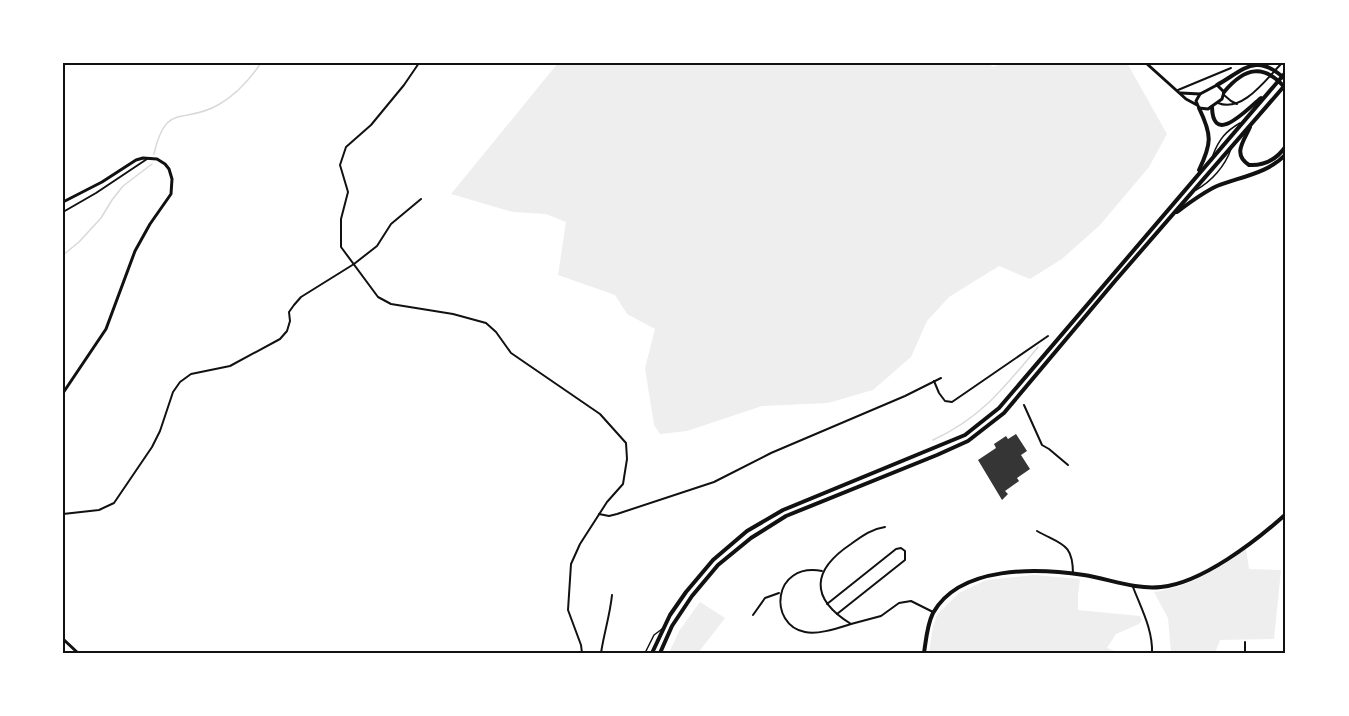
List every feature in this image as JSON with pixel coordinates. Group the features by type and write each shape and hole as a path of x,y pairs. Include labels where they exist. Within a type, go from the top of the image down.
{"main road":[{"path":"1146,63 1190,102 1203,110 1218,103 1233,81 1244,74 1265,72 1286,89"},
{"path":"660,653 672,626 692,596 718,566 751,538 786,516 968,441 1004,413 1286,82 1269,68 1245,67 1200,94 1196,101 1209,129 1210,142 1208,152 1196,176"},
{"path":"652,653 663,629 686,592 706,568 747,531 783,510 934,449 964,435 983,422 1012,393 1286,72"},
{"path":"1217,85 1224,93"},
{"path":"1179,92 1200,94"},
{"path":"1212,107 1215,122 1224,126 1269,92"},
{"path":"1252,123 1240,146 1240,157 1243,162 1249,165 1266,163 1275,158 1286,146"},
{"path":"1171,216 1202,194 1271,166 1286,154"},
{"path":"63,202 102,182 136,160 157,159 169,170 172,179 171,194 135,251 102,335 63,393"},
{"path":"924,653 933,612 957,589 985,576 1034,571 1073,574 1161,587 1180,584 1196,577 1245,547 1286,514"},
{"path":"63,639 78,653"}],"street":[{"path":"419,63 371,125 346,147 340,165 348,192 341,219 341,247 378,297 392,304 453,314 486,323 496,332 511,353 600,414 626,443 627,459 623,484 599,514 580,544 571,564 568,610 582,653"},
{"path":"1218,103 1229,106 1238,104 1247,98 1281,63"},
{"path":"1179,92 1231,68"},
{"path":"1224,93 1231,101 1238,104"},
{"path":"63,212 148,158"},
{"path":"63,514 99,510 114,503 156,439 173,392 180,382 191,374 230,366 280,339 290,321 289,312 302,297 354,264 377,246 391,224 421,199"},
{"path":"934,381 945,401 952,402 1048,336"},
{"path":"599,514 609,516 617,514 714,482 771,453 905,396 941,378"},
{"path":"1024,405 1042,445 1068,465"},
{"path":"851,624 826,604 821,583 822,571 836,553 873,529 885,527"},
{"path":"1037,531 1069,549 1073,557 1073,574"},
{"path":"826,604 896,549 901,548 905,551 905,560 837,614"},
{"path":"753,615 765,598 780,593 797,572 822,571"},
{"path":"1132,584 1146,621 1152,642 1152,653"},
{"path":"780,593 783,615 797,629 806,632 838,628 881,616 899,603 911,601 933,612"},
{"path":"601,653 610,617 612,595"},
{"path":"1245,642 1245,653"}],"lane":[{"path":"645,653 654,635 663,629"}],"shaded area":[{"path":"558,63 990,63 992,67 1004,63 1127,63 1167,134 1149,167 1100,225 1062,259 1030,279 999,266 949,297 927,321 911,357 873,390 828,403 762,406 687,431 660,434 654,425 645,368 655,329 627,314 615,295 558,275 566,222 546,214 513,212 451,194"},
{"path":"1246,549 1249,569 1281,570 1274,639 1220,640 1215,653 1171,653 1168,618 1154,592 1191,582"},
{"path":"1034,575 1080,579 1078,610 1140,616 1142,620 1139,624 1116,634 1107,648 1119,653 929,653 937,615 959,593 986,580"},
{"path":"700,602 725,618 698,653 669,653 679,631"}],"building":[{"path":"1016,434 1027,451 1021,455 1030,469 1017,478 1019,481 1005,491 1008,494 1002,500 978,460 996,448 994,444 1006,436 1008,439"}],"waterway":[{"path":"154,154 159,137 170,120 206,111 225,101 242,86 261,63"},
{"path":"63,255 79,242 101,218 123,186 152,164"},
{"path":"933,440 965,422 979,411 1003,388 1038,347"}]}
